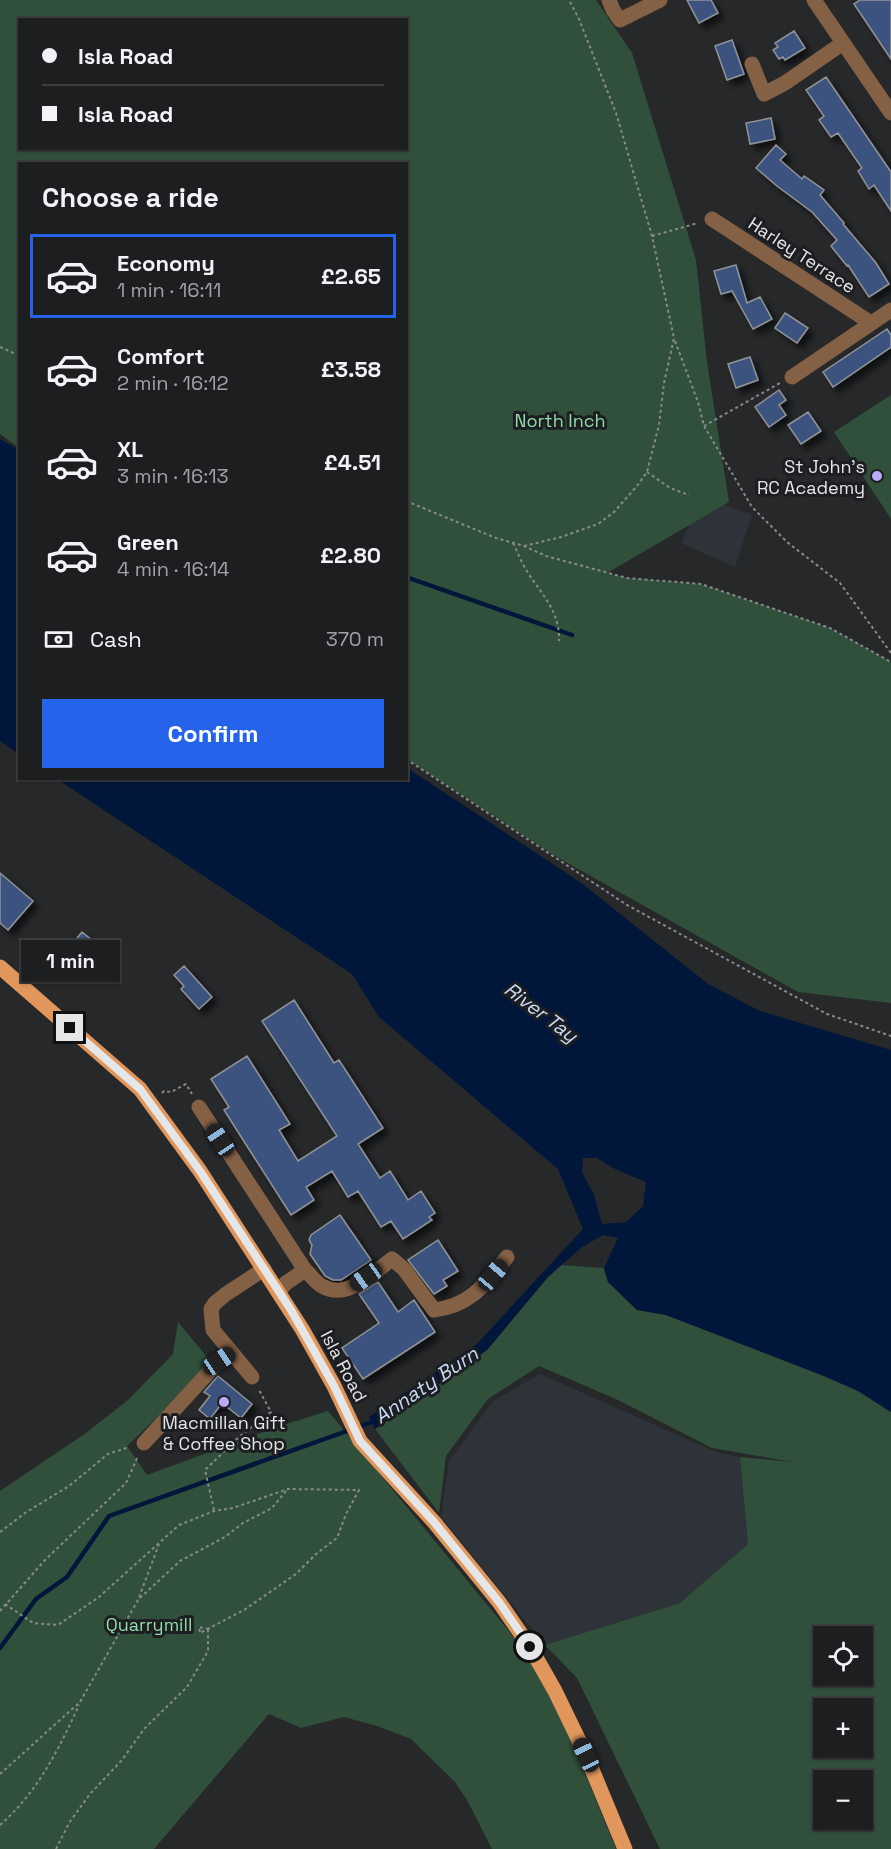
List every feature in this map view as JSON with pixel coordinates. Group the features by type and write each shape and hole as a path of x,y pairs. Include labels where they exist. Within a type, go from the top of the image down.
{"main road":[{"name":"Isla Road","path":"0,967 140,1089 200,1171 279,1291 334,1386 360,1441 434,1522 499,1602 530,1647 555,1691 581,1745 625,1849"}],"street":[{"path":"609,0 618,19 622,20 660,0"},
{"path":"814,0 891,113"},
{"path":"753,64 764,94 843,43"},
{"name":"Harley Terrace","path":"712,219 871,323"},
{"path":"792,377 891,310"},
{"path":"199,1107 237,1174 305,1270 321,1286 340,1292 350,1289 392,1259 404,1269 434,1310 449,1307 478,1293 507,1257"},
{"path":"252,1377 213,1330 211,1309 226,1294 264,1269"},
{"path":"279,1291 305,1270"},
{"path":"144,1443 219,1361 231,1352"}],"path":[{"path":"569,0 579,19 616,113 652,236 674,338 698,402 704,426 752,507 787,542 840,583 891,653"},
{"path":"652,236 712,219"},
{"path":"524,546 561,537 598,524 628,498 647,472 658,425 663,383 674,338"},
{"path":"0,347 18,355"},
{"path":"704,426 792,377"},
{"path":"647,472 670,488 689,495"},
{"path":"408,502 546,556 627,578 701,584 830,628 891,662"},
{"path":"513,543 526,570 549,602 560,628 559,639"},
{"path":"408,760 627,905 826,1014 891,1036"},
{"path":"158,1095 164,1091 171,1092 186,1084 199,1107"},
{"path":"214,1511 205,1470 239,1437 271,1412 252,1377"},
{"path":"0,1532 25,1513 69,1486 108,1454 144,1443"},
{"path":"0,1611 65,1540 126,1483 144,1443"},
{"path":"5,1604 31,1622 58,1625 99,1597 179,1525 214,1511 233,1508 288,1489 359,1490 349,1507 338,1538 316,1554 296,1574 244,1610 208,1629 208,1651 188,1686 144,1729 122,1760 90,1794 69,1823 56,1849"},
{"path":"138,1600 180,1561 272,1508 288,1489"},
{"path":"0,1825 18,1810 58,1750 80,1702 138,1600 160,1541"},
{"path":"0,1774 80,1702"}],"shaded area":[{"path":"701,496 752,515 735,567 681,543"},
{"path":"540,1374 716,1452 740,1457 748,1544 680,1603 545,1645 441,1517 449,1461 493,1401"}],"green space":[{"name":"North Inch","path":"0,0 596,0 632,53 696,260 707,362 729,502 607,573 627,578 701,584 830,628 891,662 891,1003 798,992 555,856 408,760 408,162 18,162 18,447 0,434"},
{"name":"St John's RC Academy","path":"891,395 891,519 834,432"},
{"path":"561,1265 604,1268 608,1282 637,1310 666,1315 824,1376 858,1391 891,1412 891,1849 660,1849 577,1678 545,1645 680,1603 748,1544 740,1457 793,1462 712,1448 618,1400 539,1366 488,1399 446,1456 439,1513 375,1429 487,1350 548,1277"},
{"name":"Quarrymill","path":"178,1322 213,1364 127,1446 147,1475 280,1426 328,1411 544,1674 616,1849 492,1849 467,1800 455,1782 411,1739 344,1717 301,1728 269,1714 154,1849 0,1849 0,1491 86,1433 128,1400 173,1354"}],"water":[{"path":"0,439 18,449 18,753 0,741"},
{"name":"River Tay","path":"408,769 580,882 708,984 760,1011 891,1050 891,1412 858,1391 824,1376 666,1315 637,1310 608,1282 604,1268 618,1238 603,1235 582,1247 548,1277 487,1350 375,1429 369,1417 477,1344 583,1229 558,1169 379,1017 352,974 59,780 408,780","holes":["583,1158 597,1158 615,1169 646,1182 643,1206 626,1222 602,1224 594,1195 582,1172"]}],"building":[{"path":"687,0 711,0 718,13 699,23"},
{"path":"860,0 891,0 891,59 854,4"},
{"path":"794,31 805,48 785,60 783,57 779,59 773,50 778,47 775,43"},
{"path":"732,40 744,74 727,80 715,46"},
{"path":"826,77 891,172 891,211 874,185 869,189 858,171 862,168 838,133 831,137 819,120 824,116 806,90"},
{"path":"771,118 775,139 750,144 746,123"},
{"path":"776,145 786,154 780,160 802,179 804,176 824,190 820,195 876,263 889,284 869,297 848,265 831,246 837,240 812,212 756,168"},
{"path":"736,265 747,303 760,297 772,319 753,329 732,291 721,294 714,271"},
{"path":"785,313 808,328 797,343 775,328"},
{"path":"887,329 891,335 891,347 833,387 823,372"},
{"path":"750,357 758,380 736,388 728,364"},
{"path":"779,390 786,400 779,405 786,415 769,427 755,407"},
{"path":"808,412 821,431 801,444 788,425"},
{"path":"0,873 33,901 8,930 0,923"},
{"path":"82,932 98,945 79,967 64,954"},
{"path":"184,966 212,997 199,1009 181,989 184,986 174,975"},
{"path":"294,1000 334,1063 339,1060 383,1128 358,1144 380,1178 390,1171 408,1200 421,1191 435,1213 429,1217 432,1220 403,1239 391,1221 381,1227 358,1191 348,1197 332,1171 306,1187 314,1200 291,1215 224,1110 229,1107 211,1079 247,1056 290,1124 279,1130 298,1161 337,1136 262,1021"},
{"path":"340,1215 371,1260 341,1280 333,1280 325,1276 310,1254 312,1245 309,1240 311,1235"},
{"path":"438,1240 458,1271 443,1280 447,1286 434,1294 408,1260"},
{"path":"378,1282 398,1312 414,1300 435,1332 363,1379 342,1348 379,1323 359,1294"},
{"path":"218,1376 252,1404 241,1418 222,1403 210,1419 199,1410 210,1396 204,1392"}],"waterway":[{"path":"408,578 572,635"},
{"name":"Annaty Burn","path":"0,1648 36,1599 67,1577 109,1516 375,1421"}],"place":[{"name":"St John's RC Academy","path":"877,476"},
{"name":"Macmillan Gift & Coffee Shop","path":"224,1402"}],"route":[{"path":"70,1028 140,1089 200,1171 291,1310 334,1386 360,1441 434,1522 499,1602 530,1647"}]}
